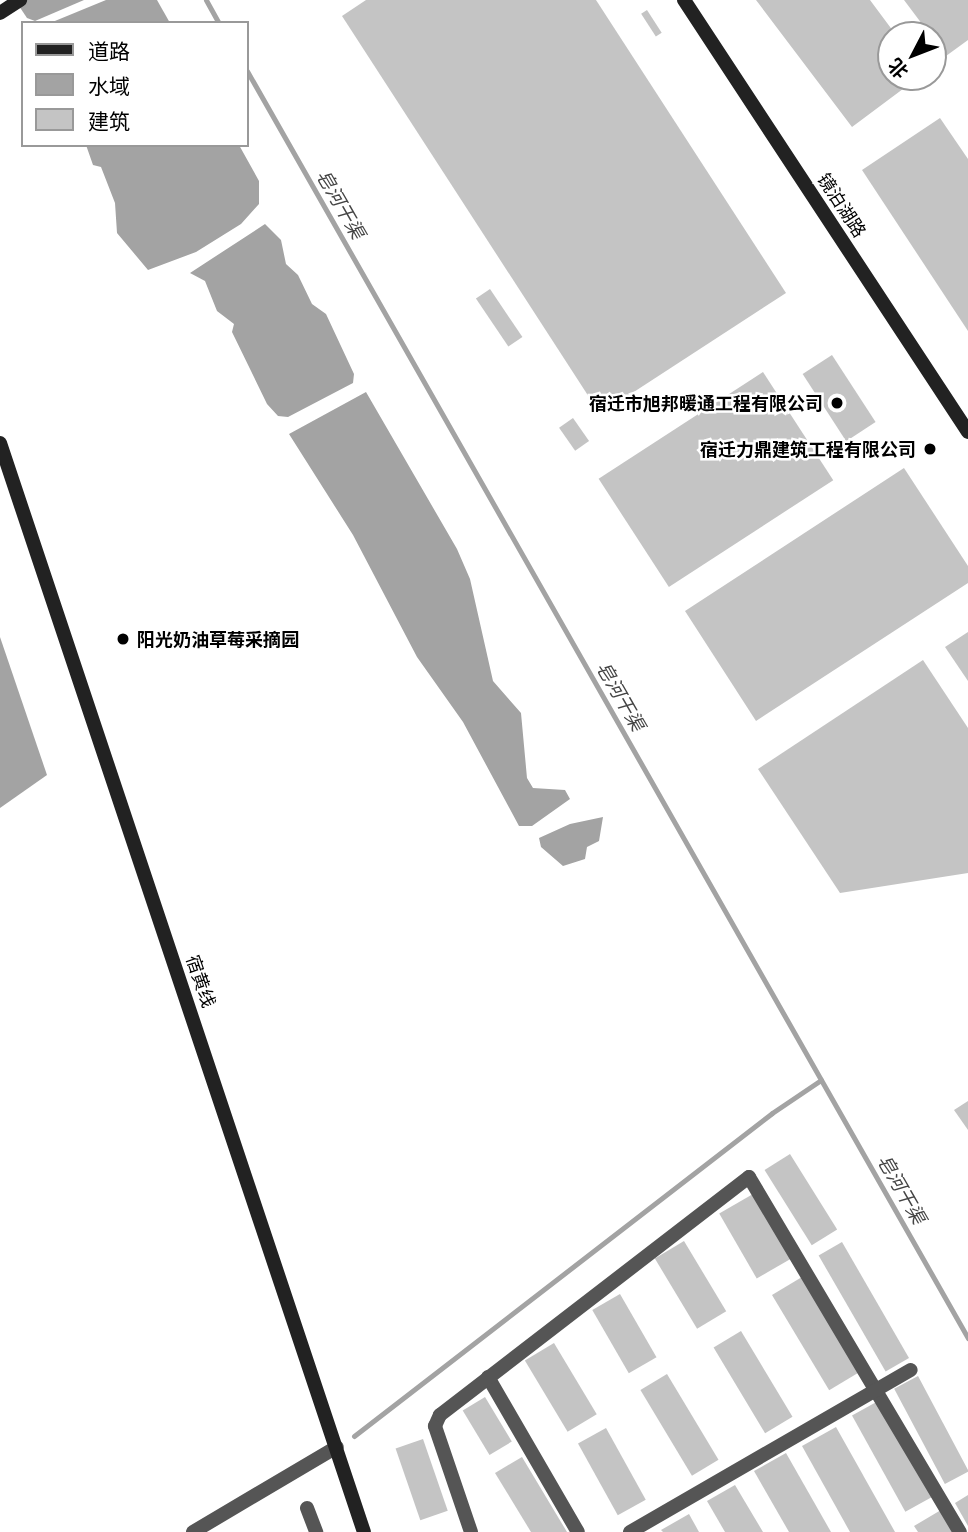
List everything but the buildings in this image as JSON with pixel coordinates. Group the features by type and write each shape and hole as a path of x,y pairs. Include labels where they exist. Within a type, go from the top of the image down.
{"main road":[{"path":"0,13 20,0"},
{"name":"镜泊湖路","path":"684,0 968,432"},
{"name":"宿黄线","path":"0,443 364,1532"}],"street":[{"path":"471,1532 435,1426 440,1415 749,1177 960,1532"},
{"path":"639,1530 911,1370"},
{"path":"488,1377 578,1532"},
{"path":"193,1532 337,1447"},
{"path":"307,1508 316,1532"}],"water":[{"path":"15,0 84,0 35,21 27,18"},
{"path":"106,0 157,0 169,21 55,21"},
{"path":"87,147 240,147 259,181 259,204 241,224 196,252 148,270 117,233 115,203 101,167 93,165"},
{"path":"265,224 281,240 286,264 298,275 312,304 326,314 354,374 353,383 288,417 278,416 267,404 232,332 234,324 217,311 205,281 190,273"},
{"path":"366,392 457,549 470,579 493,681 521,713 527,778 533,788 565,790 570,799 532,826 519,826 463,722 417,657 353,535 289,434"},
{"path":"0,637 47,775 0,808"},
{"path":"603,817 599,841 587,847 585,859 563,866 541,847 539,838 570,824"}],"waterway":[{"name":"皂河干渠","path":"206,0 218,21"},
{"name":"皂河干渠","path":"248,73 968,1338"},
{"path":"354,1436 772,1113 821,1080"}],"place":[{"name":"宿迁市旭邦暖通工程有限公司","path":"837,403"},
{"name":"宿迁力鼎建筑工程有限公司","path":"930,449"},
{"name":"阳光奶油草莓采摘园","path":"123,639"}]}
